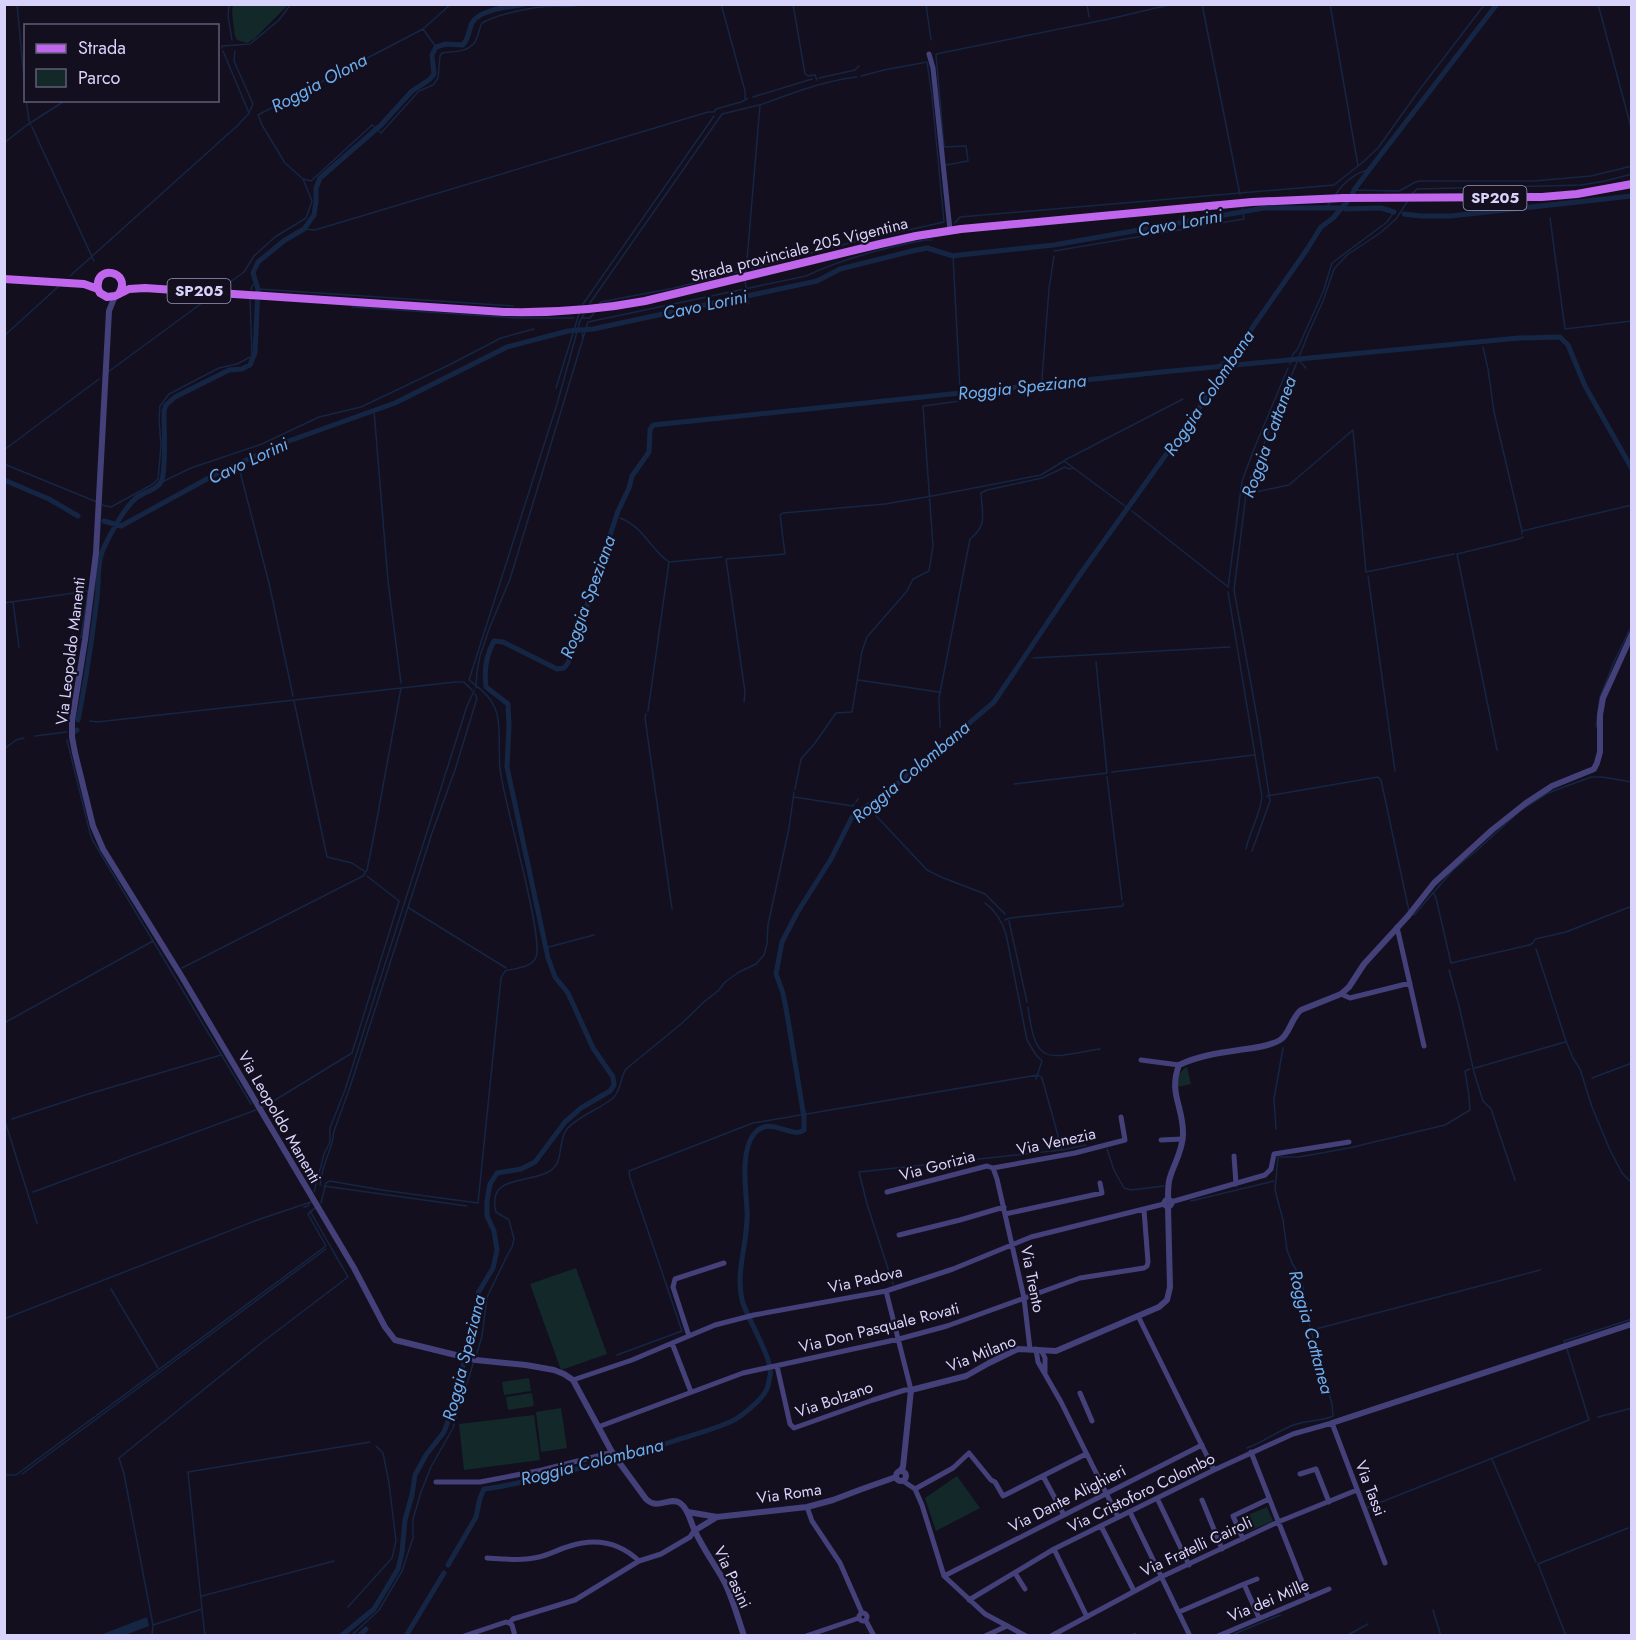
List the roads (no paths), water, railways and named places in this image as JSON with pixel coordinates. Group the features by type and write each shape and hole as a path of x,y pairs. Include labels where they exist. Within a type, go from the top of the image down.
{"main road":[{"name":"Strada provinciale 205 Vigentina","path":"145,288 504,312 537,313 582,310 645,301 880,244 950,230 1252,202 1343,198 1542,197 1577,194 1632,184"},
{"name":"SP205","path":"84,284 111,272 126,282 145,288"},
{"path":"100,277 98,281 100,293"},
{"name":"SP205","path":"4,279 84,284 107,297 145,288"},
{"path":"117,295 122,286 121,279"}],"street":[{"path":"929,54 933,68 950,230"},
{"path":"100,293 109,311"},
{"path":"109,311 117,295"},
{"name":"Via Leopoldo Manenti","path":"109,311 96,553 72,721 75,753 93,826 104,849 354,1268 385,1327 395,1340 458,1357 555,1370 573,1380"},
{"path":"1141,1060 1179,1065 1194,1058 1267,1046 1284,1037 1295,1014 1341,994 1434,883 1492,830 1552,786 1594,769 1600,752 1599,715 1603,698 1632,634"},
{"path":"1397,927 1424,1046"},
{"path":"1341,994 1350,998 1410,983"},
{"path":"1168,1203 1169,1182 1183,1139 1182,1116 1174,1088 1179,1065"},
{"name":"Via Venezia","path":"993,1168 1075,1153 1125,1140 1121,1118"},
{"path":"1161,1140 1183,1139"},
{"name":"Via Padova","path":"573,1380 632,1360 715,1325 754,1315 886,1291 953,1269 1031,1236 1168,1203 1265,1175 1270,1169 1274,1154 1349,1142"},
{"path":"1234,1156 1236,1184"},
{"name":"Via Gorizia","path":"887,1192 987,1166 993,1168"},
{"name":"Via Trento","path":"993,1168 1036,1349"},
{"path":"1005,1214 1102,1193 1100,1183"},
{"name":"Via Milano","path":"911,1390 957,1379 1018,1349 1056,1351 1159,1307 1167,1300 1170,1287 1168,1203"},
{"path":"899,1235 1004,1207"},
{"name":"Via Don Pasquale Rovati","path":"598,1427 743,1373 899,1339 946,1326 1080,1278 1144,1268 1148,1262 1144,1209"},
{"path":"689,1336 673,1287 675,1279 724,1263"},
{"path":"886,1291 911,1390 903,1467 898,1474"},
{"path":"1138,1316 1214,1470"},
{"path":"1332,1423 1632,1324"},
{"path":"672,1343 691,1392"},
{"path":"1036,1349 1044,1353 1046,1366"},
{"path":"1036,1349 1038,1362 1061,1402 1118,1517"},
{"path":"1045,1376 1047,1360 1056,1351"},
{"name":"Via Bolzano","path":"775,1366 790,1424 795,1428 873,1400 911,1390"},
{"path":"573,1380 618,1461 651,1504 680,1503 688,1512 694,1531"},
{"path":"1080,1393 1092,1420"},
{"name":"Via Cristoforo Colombo","path":"969,1600 1054,1550 1214,1470 1293,1434 1332,1423"},
{"name":"Via Tassi","path":"1332,1423 1385,1563"},
{"name":"Via Dante Alighieri","path":"944,1576 1202,1445"},
{"path":"1251,1452 1308,1598"},
{"path":"436,1482 480,1482 613,1453"},
{"path":"915,1489 953,1468 969,1453 1003,1496 1086,1454"},
{"path":"1300,1474 1316,1469 1329,1502"},
{"path":"898,1474 905,1474 903,1481 915,1489 944,1576 985,1614 1026,1635"},
{"name":"Via Roma","path":"688,1512 717,1516 807,1507 833,1500 898,1474"},
{"path":"1043,1476 1064,1515"},
{"name":"Via Fratelli Cairoli","path":"1051,1635 1161,1577 1278,1522 1357,1491"},
{"path":"1157,1498 1189,1565"},
{"path":"1243,1539 1233,1516 1269,1499"},
{"path":"1202,1500 1222,1549"},
{"path":"807,1507 818,1530 840,1563 857,1598 862,1618 874,1635"},
{"path":"1130,1512 1190,1635"},
{"name":"Via Roma","path":"464,1635 509,1623 513,1618 575,1600 639,1561 661,1554 690,1537 694,1531 717,1516"},
{"path":"1101,1526 1134,1591"},
{"name":"Via Pasini","path":"694,1531 726,1586 744,1635"},
{"path":"487,1558 539,1557 587,1541 618,1547 639,1561"},
{"path":"1054,1550 1087,1617"},
{"path":"1015,1573 1025,1589"},
{"path":"1179,1612 1257,1579"},
{"path":"1244,1584 1259,1618"},
{"name":"Via dei Mille","path":"1218,1635 1329,1589"},
{"path":"806,1635 862,1618"},
{"path":"509,1623 515,1635"},
{"path":"985,1635 1007,1626"}],"water":[{"path":"147,1617 149,1626 125,1635 100,1635"}],"waterway":[{"path":"17,4 24,78"},
{"path":"229,4 228,16 232,40"},
{"path":"222,48 222,46 250,44 279,20 291,4"},
{"name":"Roggia Olona","path":"222,288 244,272 254,256 275,237 306,218 312,201 303,179 285,163 258,115 423,29 451,4"},
{"path":"78,720 93,629 100,557 112,531 126,509 136,498 157,486 162,480 166,405 175,397 229,370 242,369 250,365 255,353 258,289 253,273 258,262 285,240 304,229 314,215 316,188 320,178 381,125 412,91 434,74 432,55 436,47 446,44 463,45 476,18 496,9 525,4"},
{"path":"303,179 311,181 372,125 381,133 419,91 433,85 438,78 442,53 460,51 472,46 482,23 525,9 583,4"},
{"path":"304,229 315,230 714,112 716,109 747,99 721,4"},
{"path":"793,4 805,74 815,75 817,80"},
{"path":"926,4 931,40"},
{"path":"1087,4 1089,17"},
{"path":"946,165 968,161 966,146 944,147 936,54 1173,4"},
{"path":"1202,4 1240,195"},
{"path":"1330,4 1358,166"},
{"path":"955,223 960,217 1334,185 1378,148 1485,4"},
{"name":"Roggia Colombana","path":"448,1565 476,1517 484,1489 603,1462 709,1430 739,1417 756,1403 767,1389 770,1376 768,1360 745,1308 740,1289 747,1221 745,1160 750,1141 760,1128 767,1126 793,1132 804,1130 804,1117 787,1014 776,974 782,942 797,913 831,859 852,817 901,781 994,702 1081,573 1198,410 1321,227 1333,218 1352,196 1369,170 1497,4"},
{"path":"1598,4 1632,131"},
{"path":"423,29 436,47"},
{"path":"70,276 249,113 223,51"},
{"path":"235,51 234,61 253,104 250,111"},
{"path":"750,269 849,243 944,222 927,62 861,76"},
{"path":"819,78 855,70 859,66"},
{"path":"746,272 760,105 820,84 857,77"},
{"path":"753,97 812,79"},
{"path":"26,102 31,125"},
{"path":"4,143 63,102"},
{"path":"590,303 722,114 759,105"},
{"path":"583,304 714,116"},
{"path":"32,127 94,261"},
{"path":"1354,190 1399,191 1419,181 1533,181 1591,176 1632,166"},
{"path":"1336,194 1350,179 1369,170"},
{"name":"Roggia Cattanea","path":"1412,194 1417,189 1581,185 1632,174"},
{"name":"Cavo Lorini","path":"1404,214 1450,216 1632,196"},
{"name":"Roggia Cattanea","path":"1252,851 1270,801 1234,590 1246,494 1334,269 1347,255 1380,233 1396,219 1407,202"},
{"name":"Cavo Lorini","path":"1325,208 1330,203"},
{"path":"1054,251 1244,219 1242,207"},
{"name":"Cavo Lorini","path":"104,521 121,526 216,474 286,442 395,403 507,347 568,331 593,329 817,281 840,269 927,248 953,256 1054,245 1264,208 1339,208"},
{"name":"Cavo Lorini","path":"1345,209 1381,208 1394,212"},
{"name":"Roggia Cattanea","path":"1290,364 1323,292 1332,263 1387,222 1394,212"},
{"path":"1550,218 1565,329 1632,321"},
{"path":"476,688 480,656 510,579 588,322 806,276 864,254 932,240"},
{"path":"953,256 960,389"},
{"path":"1041,391 1049,289 1054,256"},
{"path":"600,303 745,270"},
{"path":"745,281 747,294"},
{"path":"251,290 256,282"},
{"path":"4,336 60,285"},
{"path":"258,289 513,306"},
{"name":"Roggia Olona","path":"108,372 210,297"},
{"path":"102,505 111,507 158,479 161,446 160,406 169,394 219,368 237,364 252,356 250,299"},
{"path":"748,300 749,304"},
{"path":"352,307 517,318 574,318"},
{"path":"582,318 590,318 594,313"},
{"path":"556,388 579,314"},
{"path":"321,1203 326,1183 330,1181 478,1203 501,978 505,971 523,967 534,961 537,949 531,904 499,762 499,728 496,713 489,698 469,680 584,314"},
{"path":"162,482 191,468 262,444 319,417 361,407 501,338 534,329"},
{"path":"582,330 583,338"},
{"name":"Roggia Speziana","path":"341,1636 374,1609 398,1569 405,1520 415,1475 426,1455 444,1432 452,1411 475,1316 478,1293 493,1268 497,1250 494,1231 487,1216 490,1184 497,1173 521,1169 535,1162 565,1122 581,1108 610,1091 614,1085 613,1077 593,1048 568,993 555,977 548,958 507,767 508,704 486,687 486,669 487,657 494,641 503,642 557,669 564,668 568,663 618,511 632,476 649,452 650,430 653,425 1162,372 1519,338 1560,337 1568,345 1585,386 1632,469"},
{"path":"1483,347 1494,412 1522,531"},
{"path":"1297,358 1306,368"},
{"name":"Roggia Speziana","path":"1214,368 1224,361 1229,361"},
{"path":"1228,587 1242,481 1288,368"},
{"name":"Roggia Olona","path":"4,450 99,379"},
{"path":"795,789 801,759 836,713 852,712 862,651 867,637 907,591 913,579 929,571 933,546 923,406 960,401 960,397"},
{"path":"1065,460 1183,399"},
{"path":"374,411 388,581 401,683"},
{"path":"1246,494 1289,485 1353,430 1366,572 1454,554"},
{"path":"744,702 745,692 726,559 785,554 780,515 783,513 885,504 932,496 1041,475 1064,461 1129,509"},
{"path":"4,464 97,502"},
{"path":"238,464 269,583 293,696"},
{"path":"940,727 939,698 970,539 976,534 983,519 981,493 1042,478 1065,467 1073,468"},
{"name":"Cavo Lorini","path":"4,480 49,499 78,516"},
{"path":"1522,534 1522,531 1632,505"},
{"path":"1132,511 1227,586"},
{"path":"620,518 635,527 669,562"},
{"path":"1497,750 1457,554 1523,537"},
{"path":"648,711 669,562 722,557"},
{"path":"1368,576 1395,771"},
{"path":"4,603 88,591 81,638"},
{"path":"1228,592 1262,797 1246,849"},
{"path":"13,602 19,647"},
{"path":"1596,727 1600,697 1632,625"},
{"path":"1033,658 1230,647"},
{"path":"1014,784 1107,773 1096,662"},
{"path":"858,680 939,692"},
{"path":"90,721 455,682 464,682 472,690"},
{"path":"182,968 363,876 367,870 401,688"},
{"path":"314,1192 324,1154 330,1142 330,1128 345,1090 467,706 474,691"},
{"path":"321,1185 323,1169 334,1131 455,770 477,698 475,694"},
{"path":"294,701 327,857 352,863 364,871"},
{"path":"646,714 672,909"},
{"path":"35,736 67,732"},
{"path":"4,749 16,740 24,738"},
{"path":"67,740 93,841 251,1104"},
{"path":"1112,772 1254,755"},
{"path":"1107,777 1122,900"},
{"path":"1267,796 1378,777 1381,780 1409,911"},
{"path":"1413,915 1453,870 1521,810 1548,793 1591,777 1632,782"},
{"path":"476,1356 482,1336 487,1297 514,1239 509,1220 496,1212 497,1191 512,1182 542,1175 555,1167 567,1129 577,1120 613,1098 618,1092 626,1069 681,1024 725,982 756,964 764,955 794,792"},
{"path":"794,797 853,806 854,804"},
{"path":"867,806 927,870 985,894 1005,914"},
{"path":"262,1108 352,1053 399,901 367,876"},
{"path":"1434,894 1451,963 1529,945 1535,939 1566,932 1632,906"},
{"path":"985,903 998,917 1006,934 1027,1040 1042,1061 1036,1079"},
{"path":"1005,920 1123,906 1123,903"},
{"path":"409,908 506,968"},
{"path":"1009,921 1027,1002"},
{"path":"545,948 594,935"},
{"path":"4,1023 153,941"},
{"path":"1536,949 1566,1041 1580,1069 1592,1107 1622,1173 1632,1183"},
{"path":"1449,970 1483,1101 1491,1109 1515,1180"},
{"path":"1028,1007 1035,1041 1041,1050 1056,1056 1100,1049"},
{"path":"1475,1068 1565,1042"},
{"name":"Roggia Cattanea","path":"1276,1129 1274,1099 1283,1048"},
{"path":"12,1119 221,1055"},
{"path":"1592,1078 1632,1063"},
{"name":"Roggia Cattanea","path":"1247,1448 1296,1424 1333,1416 1332,1404 1310,1327 1300,1276 1287,1250 1283,1220 1275,1190 1278,1157 1299,1157 1349,1148 1445,1125 1470,1110 1465,1071 1470,1069"},
{"path":"617,1355 682,1331 629,1171 753,1123 1038,1075 1042,1078 1062,1150 1086,1145"},
{"path":"33,1192 256,1110"},
{"path":"4,1118 37,1223"},
{"path":"1107,1149 1114,1170 1124,1188 1131,1190 1164,1186"},
{"path":"893,1284 859,1172 1061,1150"},
{"path":"1191,1201 1274,1181"},
{"path":"324,1186 467,1206"},
{"path":"304,1207 310,1202"},
{"path":"4,1319 260,1219 311,1202"},
{"path":"4,1475 16,1475 326,1246 308,1214 315,1208"},
{"path":"153,1625 119,1458 260,1344 348,1277 310,1211"},
{"path":"22,1474 326,1249"},
{"path":"1312,1330 1540,1270"},
{"path":"111,1289 158,1368"},
{"path":"1565,1343 1564,1341 1632,1319"},
{"path":"1366,1508 1589,1420 1567,1349"},
{"path":"351,1636 379,1610 402,1571 413,1538 413,1519 421,1492 431,1467 453,1428 474,1361"},
{"path":"1598,1417 1632,1408"},
{"path":"152,1636 153,1625 202,1609 188,1472 370,1442"},
{"path":"348,1607 392,1558 396,1541 383,1453 376,1446"},
{"path":"1492,1459 1536,1562"},
{"path":"1566,1636 1538,1564 1628,1528"},
{"path":"202,1596 334,1561"},
{"name":"Roggia Colombana","path":"406,1636 444,1573"},
{"path":"202,1610 205,1636"},
{"path":"1433,1610 1441,1636"},
{"path":"1234,1636 1234,1634 1280,1615"},
{"path":"1346,1636 1368,1624"},
{"path":"359,1636 366,1629"}]}
